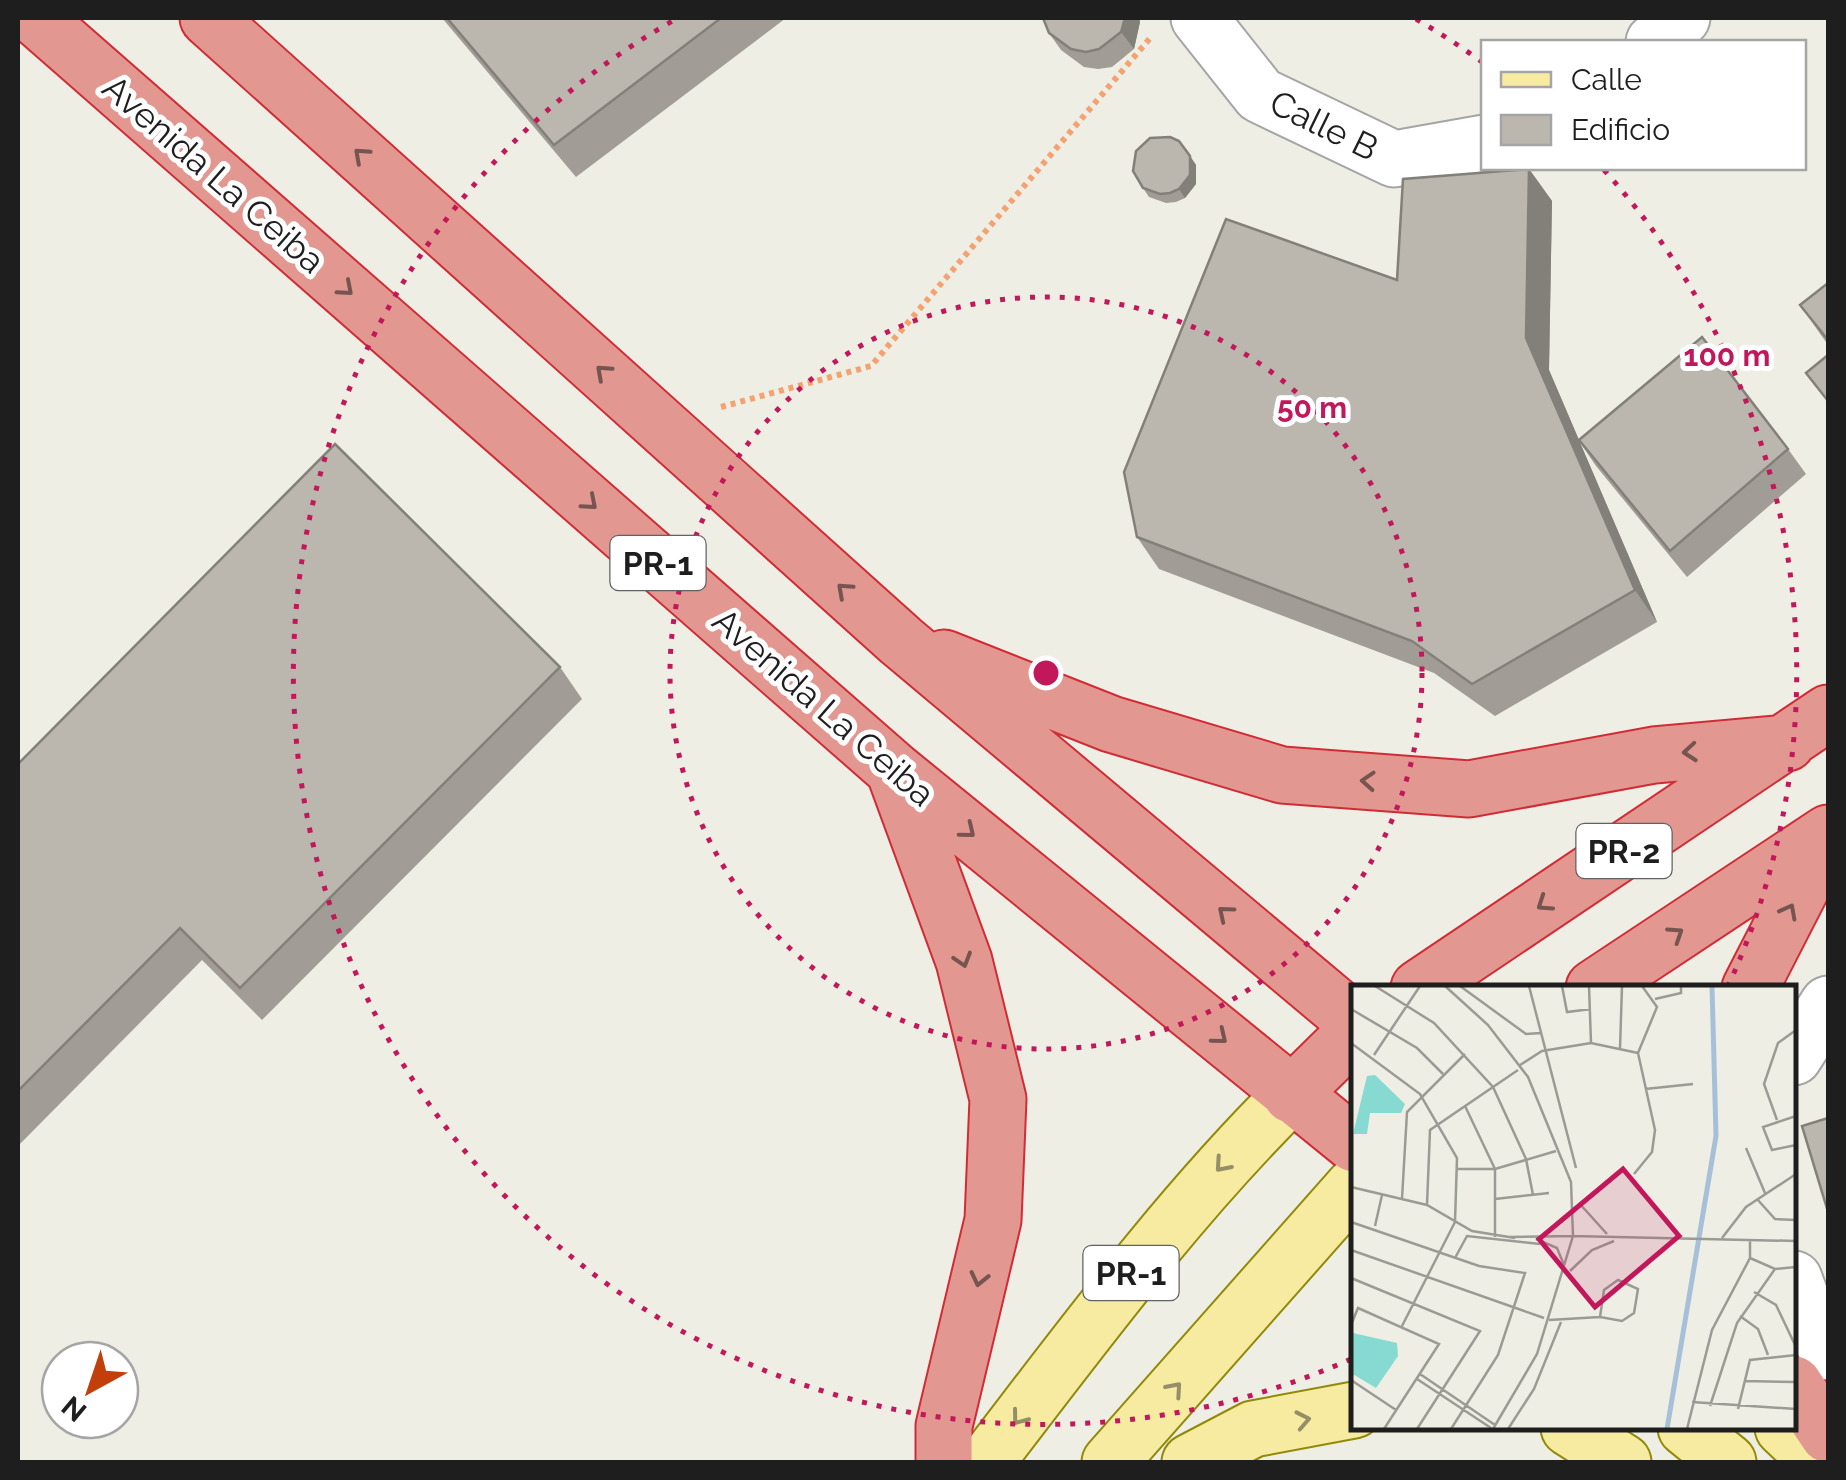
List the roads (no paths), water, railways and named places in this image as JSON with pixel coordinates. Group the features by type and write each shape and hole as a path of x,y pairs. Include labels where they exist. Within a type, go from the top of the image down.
{"highway":[{"name":"Avenida La Ceiba","path":"36,18 894,770 1351,1142"},
{"path":"208,18 901,641 1351,1018"},
{"path":"901,641 1111,724 1282,775 1469,788 1808,728"},
{"name":"PR-2","path":"1423,985 1808,728"},
{"path":"894,770 964,961 998,1099 993,1220 944,1426 944,1462"},
{"path":"1752,985 1828,834"},
{"name":"PR-2","path":"1599,985 1828,834"},
{"name":"PR-1","path":"1291,1095 1351,1037"},
{"path":"1796,1387 1828,1434"}],"main road":[{"name":"PR-1","path":"986,1462 1124,1282 1227,1158 1291,1095"},
{"path":"1110,1462 1351,1189"},
{"path":"1190,1462 1253,1430 1351,1411"},
{"path":"1572,1430 1623,1462"},
{"path":"1688,1430 1728,1462"},
{"path":"1785,1430 1819,1462"}],"street":[{"path":"1656,40 1682,18"},
{"name":"Calle B","path":"1177,25 1260,95 1394,159 1481,144"},
{"path":"1796,1054 1828,1004"},
{"path":"1796,1283 1828,1352"}]}
